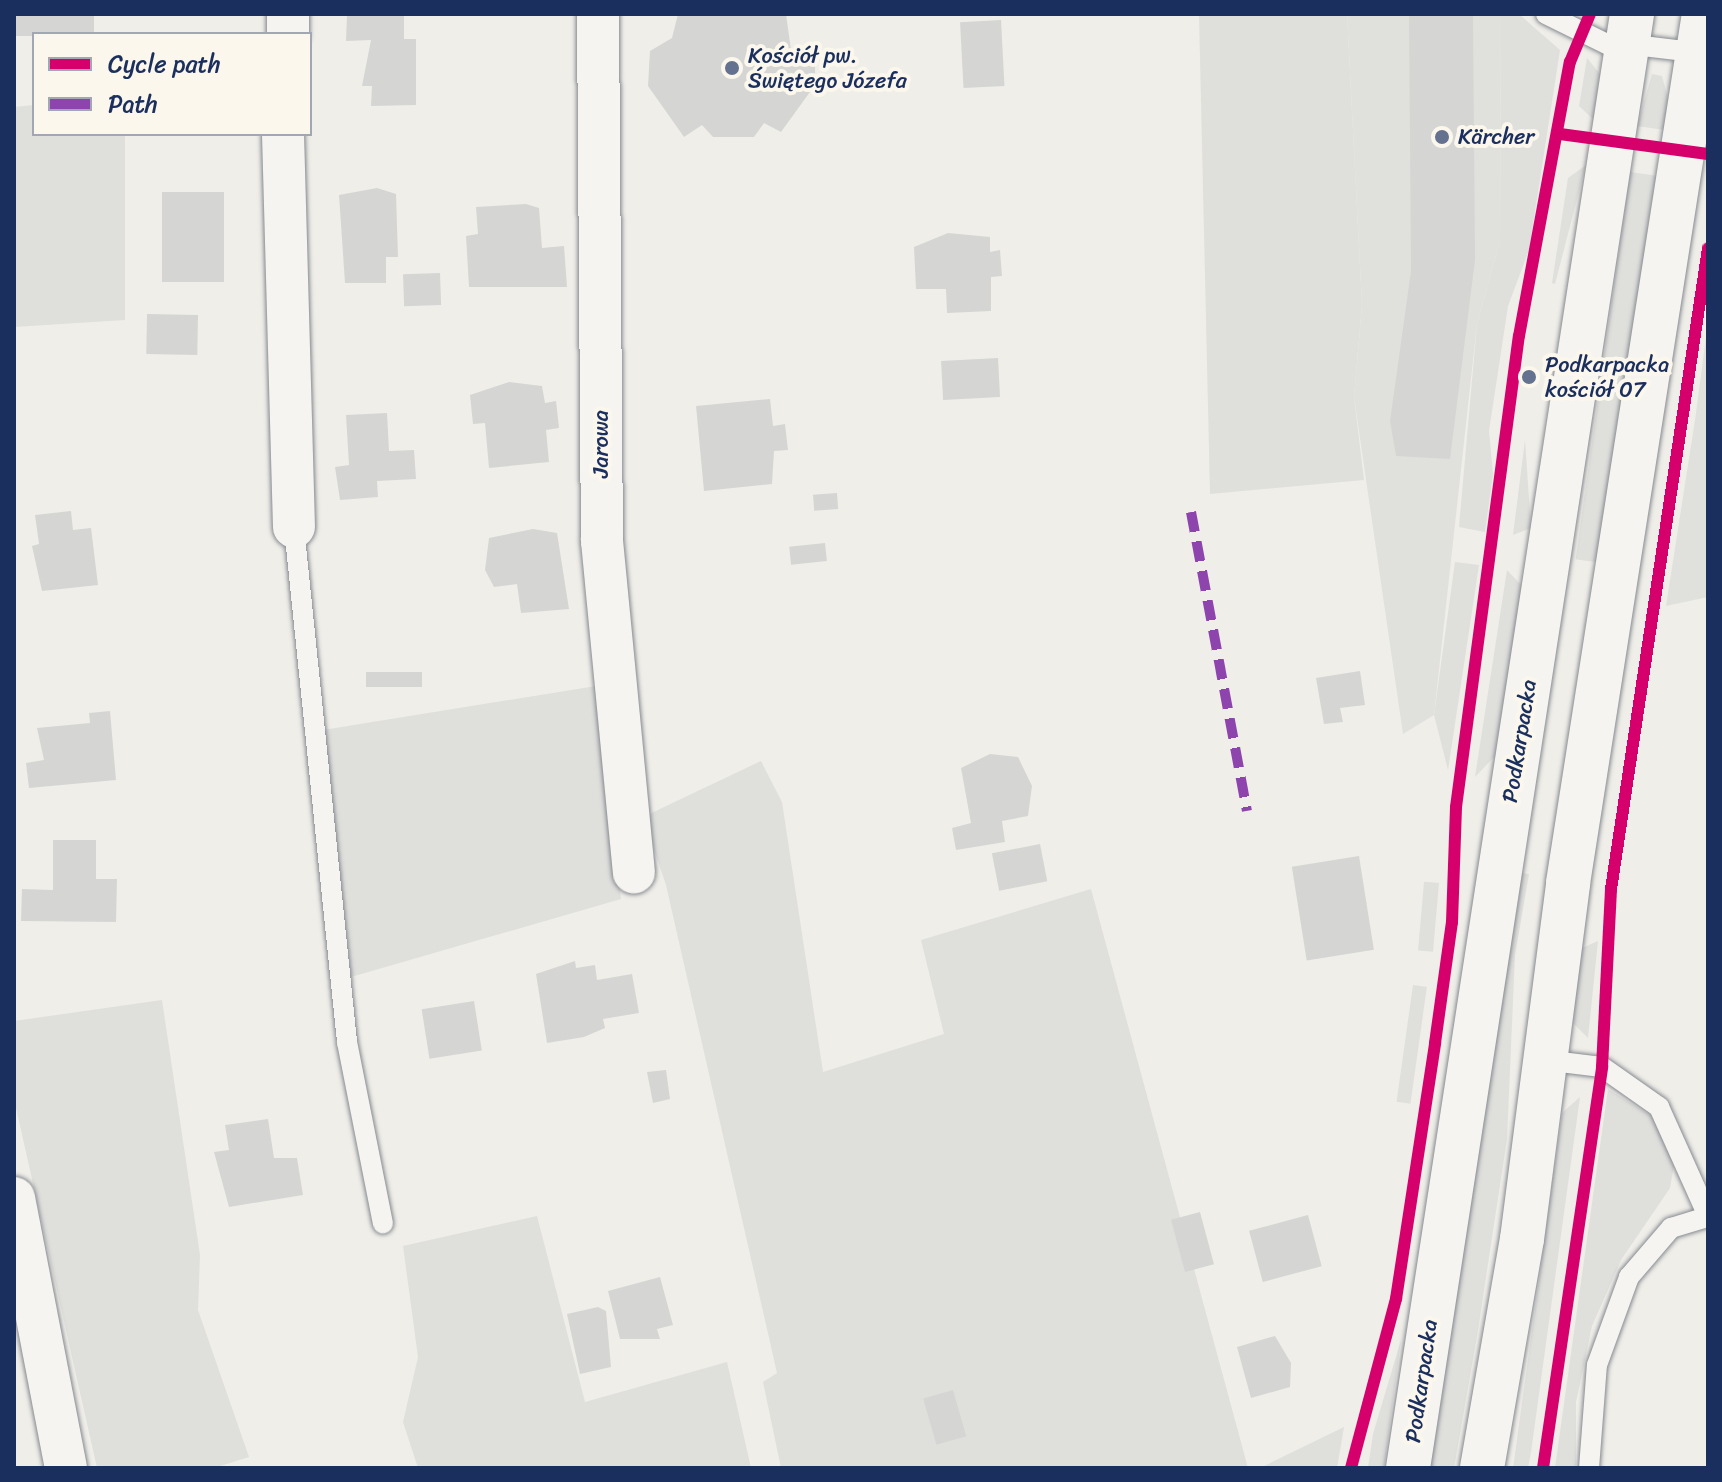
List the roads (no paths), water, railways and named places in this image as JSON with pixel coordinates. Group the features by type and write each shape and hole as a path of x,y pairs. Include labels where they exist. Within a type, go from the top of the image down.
{"highway":[{"name":"Podkarpacka","path":"1408,1468 1628,37"},
{"path":"1482,1468 1605,646 1703,40"},
{"path":"1538,621 1556,594 1577,592 1595,610 1605,646"}],"street":[{"name":"Jarowa","path":"598,14 602,541 634,872"},
{"path":"283,136 294,527"},
{"path":"14,1198 66,1468"}],"lane":[{"path":"1546,14 1628,37 1703,40"},
{"path":"294,527 347,1042 383,1223"},
{"path":"1544,1060 1602,1067 1659,1107 1708,1216 1671,1228 1629,1277 1597,1365 1589,1468"}],"place":[{"name":"Kościół pw. Świętego Józefa","path":"732,68"},
{"name":"Kärcher","path":"1442,137"},
{"name":"Podkarpacka kościół 07","path":"1529,377"}]}
